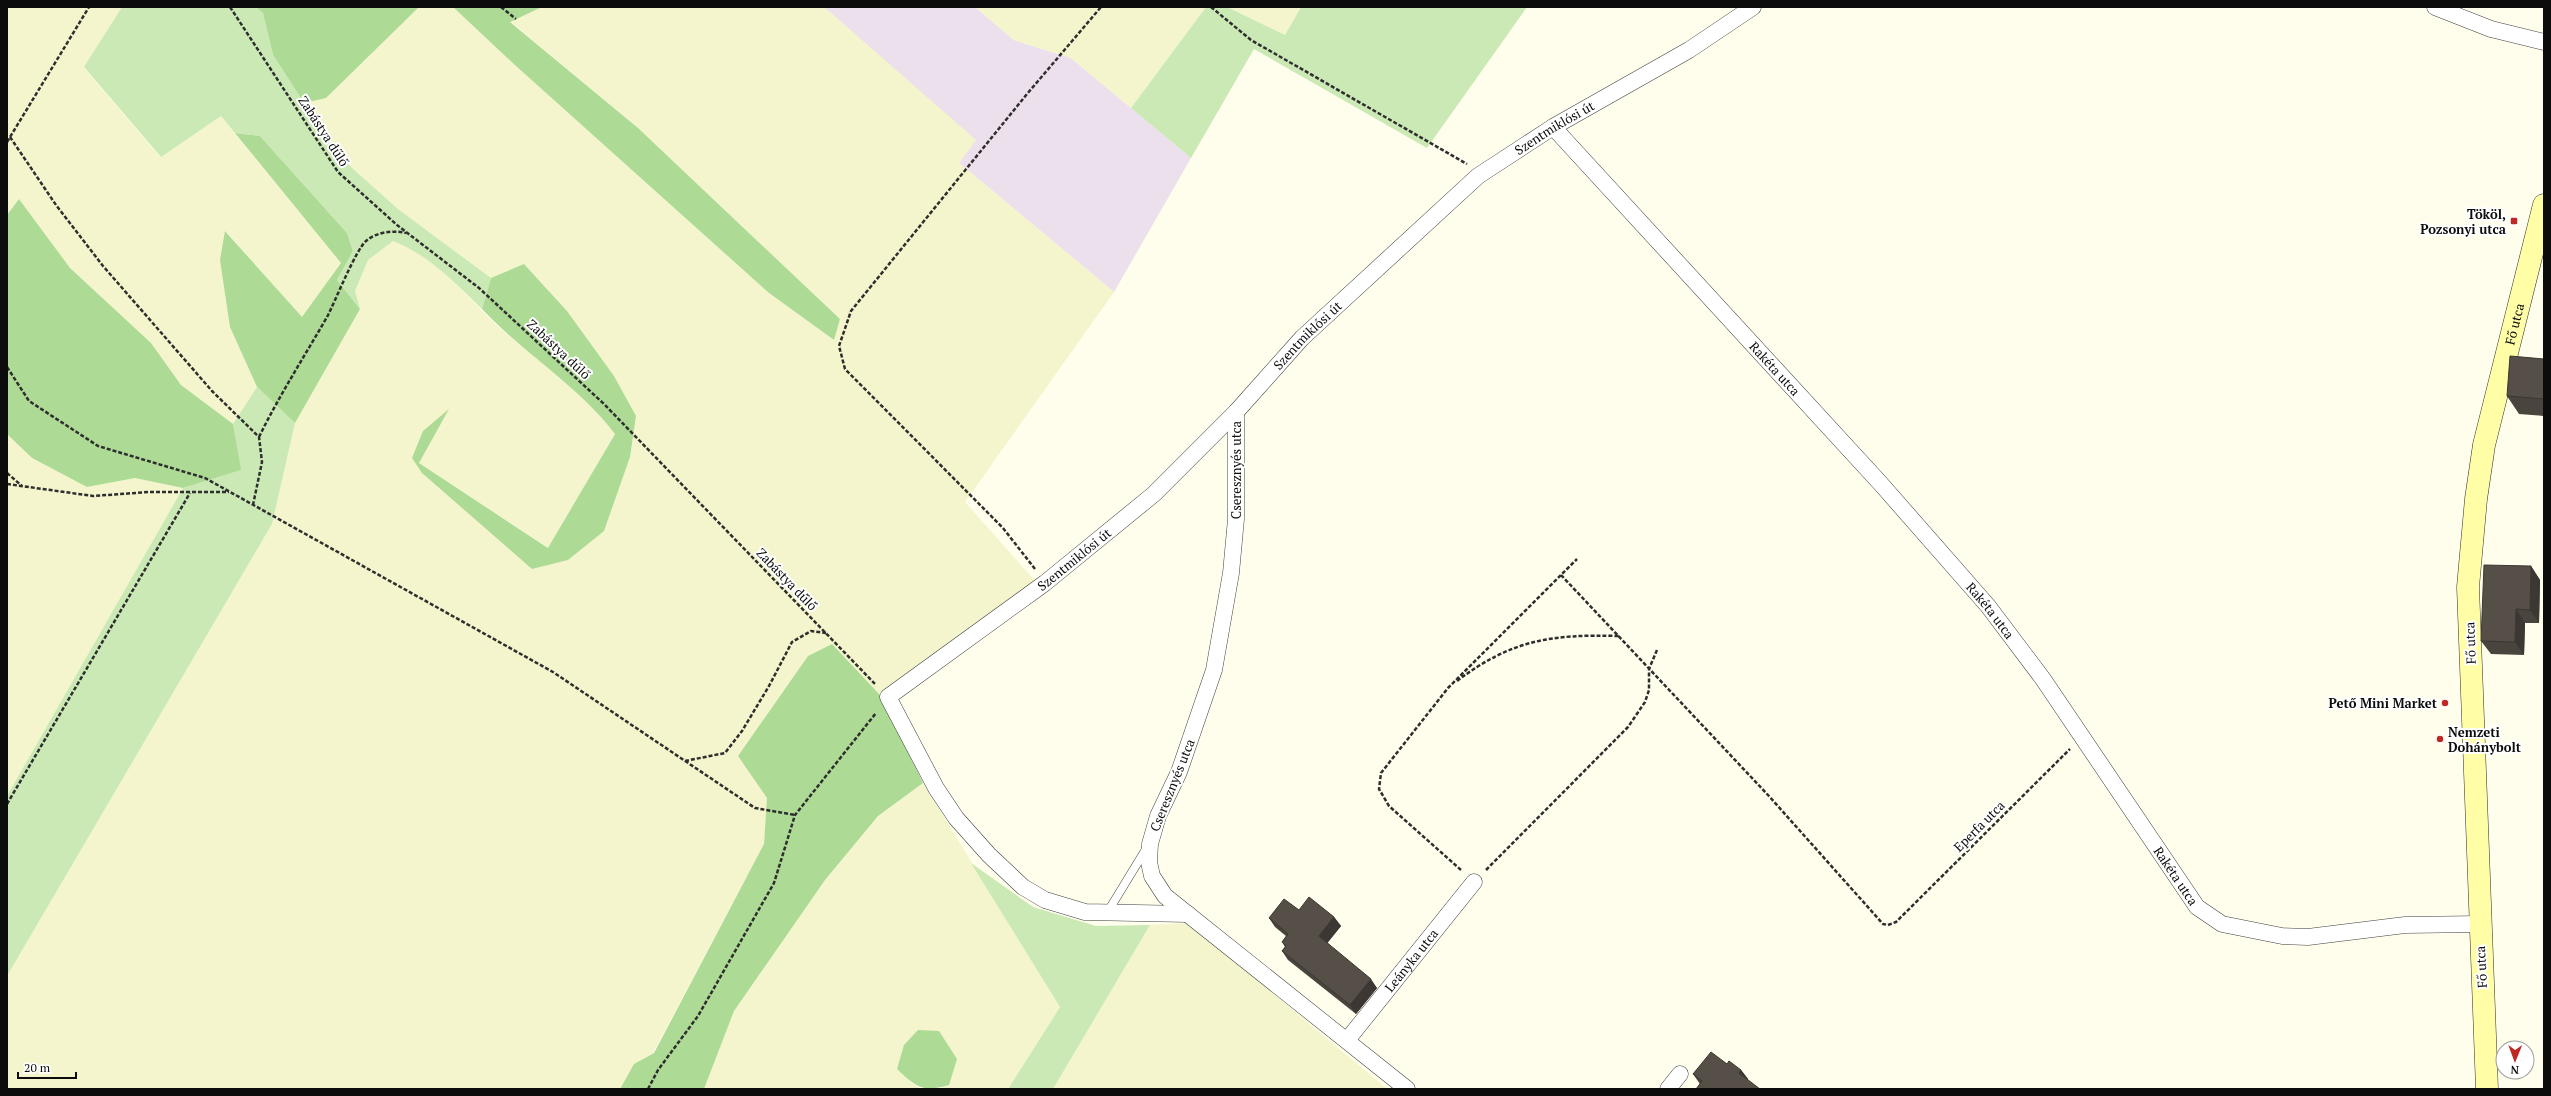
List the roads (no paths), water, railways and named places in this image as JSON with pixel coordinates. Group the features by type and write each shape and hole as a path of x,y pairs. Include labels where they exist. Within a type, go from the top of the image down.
{"main road":[{"name":"Fő utca","path":"2487,1089 2479,924 2468,587 2470,553 2484,445 2544,205"}],"street":[{"name":"Szentmiklósi út","path":"1107,914 1085,912 1045,900 1023,887 989,855 956,818 940,794 888,697 1045,583 1154,494 1236,412 1302,338 1478,176 1553,127 1689,50 1753,7"},
{"path":"2435,7 2491,29 2544,42"},
{"name":"Rakéta utca","path":"1553,127 1881,484 1988,606 2043,679 2197,907 2222,924 2282,936 2308,937 2405,925 2479,924"},
{"name":"Cseresznyés utca","path":"1236,412 1236,519 1231,573 1214,670 1180,772 1158,816 1150,844 1149,862 1152,876 1165,896 1348,1039 1408,1089"},
{"name":"Leányka utca","path":"1348,1039 1474,882"},
{"path":"1107,914 1188,914"},
{"path":"1668,1089 1680,1074"}],"lane":[{"path":"1107,914 1150,844"}],"place":[{"name":"Tököl, Pozsonyi utca","path":"2514,221"},
{"name":"Pető Mini Market","path":"2445,703"},
{"name":"Nemzeti Dohánybolt","path":"2440,739"}]}
